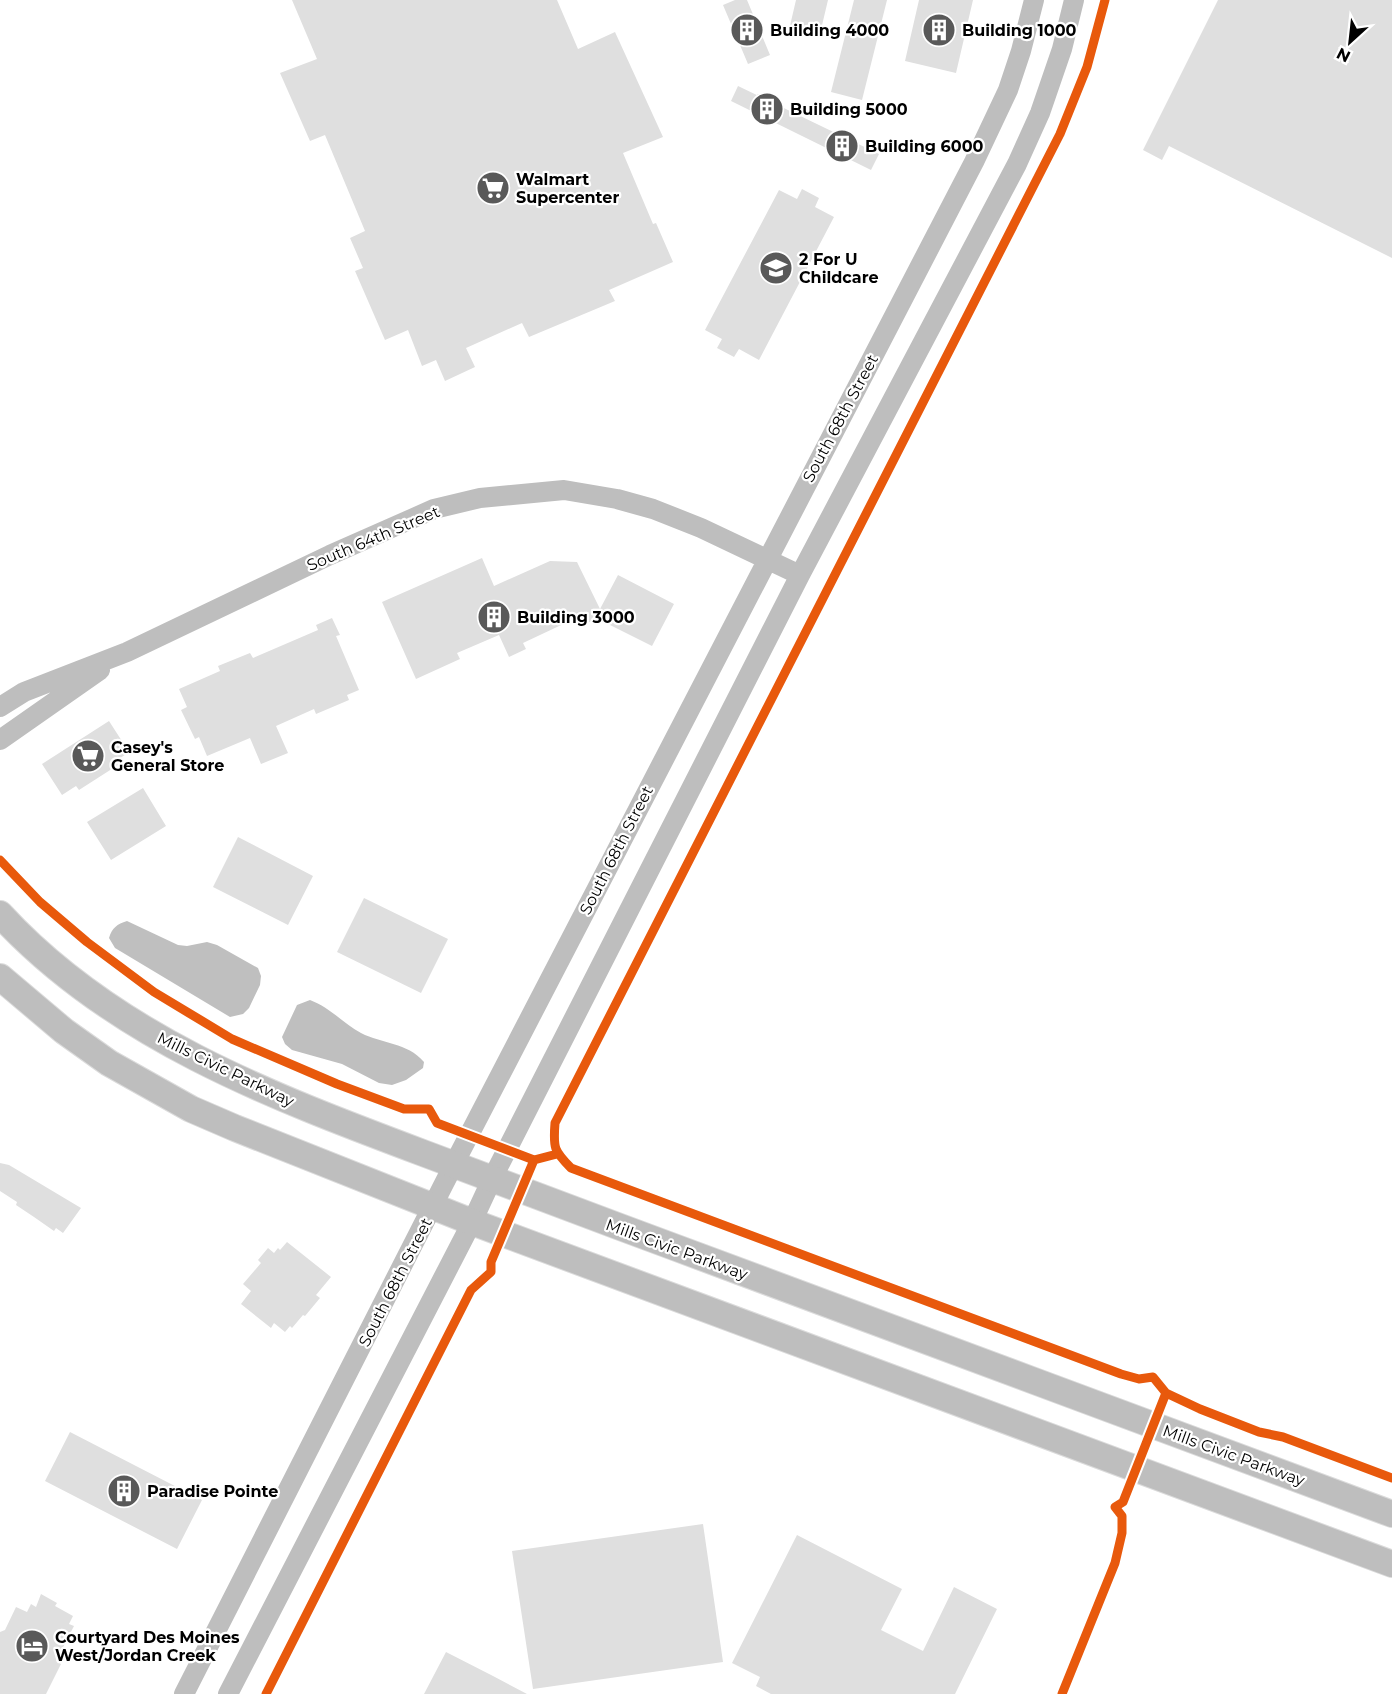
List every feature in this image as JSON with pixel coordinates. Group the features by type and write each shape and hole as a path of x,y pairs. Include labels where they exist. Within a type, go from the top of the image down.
{"main road":[{"name":"Mills Civic Parkway","path":"0,914 43,955 86,989 164,1041 203,1062 291,1101 492,1179 1392,1514"},
{"path":"0,977 64,1031 109,1063 191,1109 235,1128 472,1222 1392,1564"}],"street":[{"name":"South 68th Street","path":"184,1694 454,1164 978,154 1008,90 1034,0"},
{"path":"228,1694 472,1222 800,575 1017,164 1040,113 1062,49 1074,0"},
{"name":"South 64th Street","path":"0,707 24,692 127,652 330,555 434,509 480,498 564,490 617,499 653,509 700,528 800,575"},
{"name":"South 64th Street","path":"0,740 127,652"}],"shaded area":[{"path":"127,921 178,945 187,946 207,942 217,945 258,968 261,976 260,985 249,1008 243,1014 230,1017 115,948 109,938 110,935 115,927"},
{"path":"310,1000 361,1033 402,1047 417,1055 424,1062 423,1068 406,1080 392,1085 379,1083 342,1064 292,1050 285,1044 282,1037 297,1005"}],"building":[{"name":"Walmart Supercenter","path":"292,0 557,0 578,49 615,32 663,137 623,153 653,224 656,223 673,262 609,290 615,301 529,337 522,323 466,348 475,367 445,381 436,360 422,366 408,330 385,340 355,271 363,268 350,238 365,231 325,135 310,141 280,73 317,59"},
{"name":"Building 4000","path":"735,0 747,0 770,55 748,64 723,5"},
{"path":"796,0 828,0 819,38 789,30"},
{"path":"854,0 887,0 862,100 831,92"},
{"name":"Building 1000","path":"919,0 973,0 956,73 905,61"},
{"path":"1218,0 1392,0 1392,258 1169,146 1162,160 1143,150"},
{"path":"738,86 879,154 871,170 731,101"},
{"path":"802,189 819,198 815,207 834,217 759,360 739,349 734,357 717,348 722,339 705,330 779,190 797,199"},
{"name":"Building 3000","path":"482,558 494,586 550,561 577,562 600,609 618,575 674,604 652,646 608,624 606,615 578,627 574,619 523,643 526,649 509,657 499,635 457,653 460,659 416,679 382,602"},
{"path":"332,618 340,635 336,636 359,690 347,695 349,700 316,714 314,709 276,726 288,753 261,764 250,738 207,756 199,737 195,739 181,710 187,707 179,689 220,671 218,666 250,653 253,658 318,630 316,625"},
{"name":"Casey's General Store","path":"109,721 129,752 116,761 118,765 79,790 76,786 62,795 42,764"},
{"path":"143,788 166,826 111,860 87,822"},
{"path":"238,837 313,876 288,925 213,887"},
{"path":"364,898 448,939 421,993 337,952"},
{"path":"0,1163 9,1165 81,1208 63,1233 56,1228 54,1231 0,1191"},
{"path":"287,1242 331,1277 316,1295 320,1298 305,1316 303,1315 292,1328 290,1326 285,1332 274,1323 271,1328 241,1304 251,1291 243,1284 261,1263 258,1260 268,1248 274,1253"},
{"name":"Paradise Pointe","path":"70,1432 202,1500 177,1549 45,1481"},
{"path":"703,1524 723,1662 533,1689 512,1551"},
{"path":"797,1535 902,1589 881,1630 923,1651 954,1587 997,1609 955,1694 771,1694 756,1686 760,1677 732,1663"},
{"name":"Courtyard Des Moines West/Jordan Creek","path":"41,1594 57,1603 55,1606 73,1616 69,1624 74,1626 56,1661 61,1664 46,1694 0,1694 0,1632 5,1630 16,1607 27,1612 31,1604 36,1607"},
{"path":"446,1652 493,1676 527,1694 424,1694"}],"cycle path":[{"path":"1105,0 1087,67 1060,134 555,1123 555,1144 558,1153 571,1168 1121,1374 1139,1379 1153,1377 1166,1393 1200,1409 1392,1478"},
{"path":"0,860 40,902 87,942 154,992 232,1039 337,1084 404,1109 429,1109 437,1123 534,1160 557,1154"},
{"path":"266,1694 471,1290 491,1272 491,1262 534,1160"},
{"path":"1062,1694 1115,1563 1122,1533 1122,1516 1115,1507 1123,1502 1166,1393"}],"place":[{"name":"Building 4000","path":"747,30"},
{"name":"Building 1000","path":"939,30"},
{"name":"Building 5000","path":"767,109"},
{"name":"Building 6000","path":"842,146"},
{"name":"Walmart Supercenter","path":"493,188"},
{"name":"2 For U Childcare","path":"776,268"},
{"name":"Building 3000","path":"494,617"},
{"name":"Casey's General Store","path":"88,756"},
{"name":"Paradise Pointe","path":"124,1491"},
{"name":"Courtyard Des Moines West/Jordan Creek","path":"32,1646"}]}
